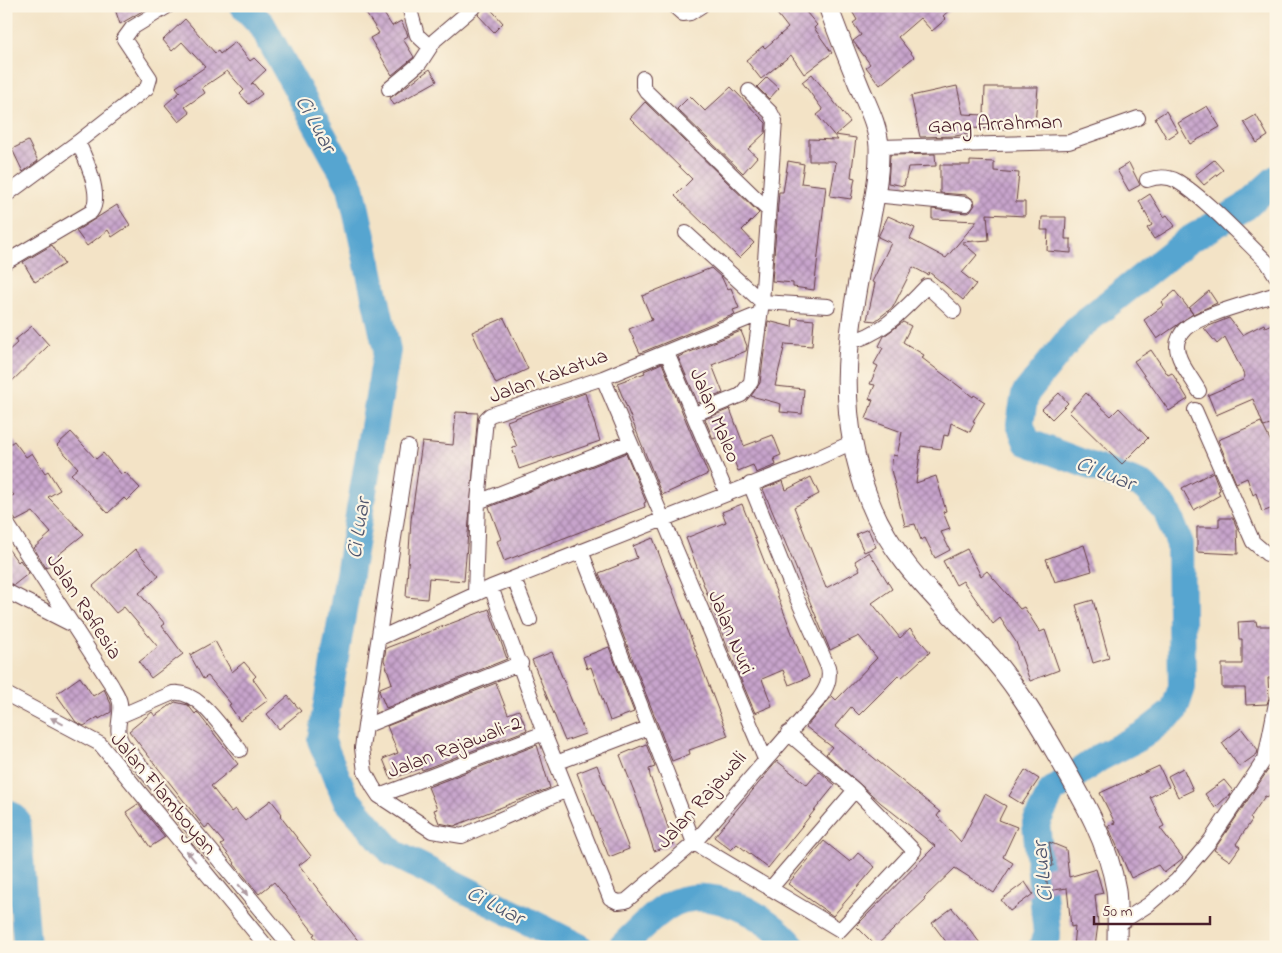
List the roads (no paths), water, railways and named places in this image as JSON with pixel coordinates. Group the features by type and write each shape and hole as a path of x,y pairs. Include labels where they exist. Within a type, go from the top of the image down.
{"main road":[{"path":"828,6 875,126 878,147 874,195 848,342 846,387 853,442 869,499 890,542 906,566 1012,682 1081,796 1097,826 1108,857 1116,891 1117,947"}],"street":[{"path":"6,195 78,142 150,84 150,78 126,46 124,38 132,28 168,6"},
{"path":"389,89 420,63 430,47 475,6"},
{"path":"674,6 683,14 690,13 701,6"},
{"path":"410,10 417,35 430,47"},
{"path":"643,78 643,86 646,92 768,210"},
{"path":"695,414 741,395 752,382 776,121 771,112 748,91"},
{"name":"Gang Arrahman","path":"878,147 1070,142 1138,118"},
{"path":"6,262 94,208 96,200 90,170 78,142"},
{"path":"1147,180 1157,177 1175,180 1208,207 1267,262 1276,276"},
{"path":"874,195 966,204"},
{"path":"686,233 760,308 828,306"},
{"path":"848,342 864,338 889,324 927,286 954,311"},
{"path":"1199,391 1179,354 1177,345 1183,332 1207,318 1276,294"},
{"name":"Jalan Kakatua","path":"475,594 478,502 486,419 490,415 603,378 667,353 760,308"},
{"name":"Jalan Maleo","path":"667,353 695,414 727,494"},
{"name":"Jalan Nuri","path":"603,378 765,759"},
{"path":"1195,410 1253,542 1267,554 1276,556"},
{"path":"478,502 630,442"},
{"path":"380,638 491,587 663,520 853,442"},
{"path":"408,447 380,638 364,726 362,748 365,772 379,796 432,831 462,836 567,790"},
{"name":"Jalan Rajawali","path":"491,587 544,733 610,898 618,902 626,901 694,843 825,690 830,675 750,484"},
{"name":"Jalan Raflesia","path":"6,522 76,626 111,684 120,702 118,722 122,743 291,947"},
{"path":"581,551 694,843 840,930 914,851 855,790 788,733"},
{"path":"514,579 530,620"},
{"path":"6,591 76,626"},
{"path":"364,726 520,663"},
{"path":"100,744 118,722 173,693 182,691 194,696 240,750"},
{"name":"Jalan Flamboyan","path":"6,694 100,744 267,947"},
{"path":"1117,925 1148,905 1177,880 1210,841 1265,759 1276,703"},
{"path":"556,764 648,728"},
{"name":"Jalan Rajawali-2","path":"379,796 544,733"},
{"path":"770,889 855,790"},
{"path":"207,876 221,864"}],"waterway":[{"name":"Ci Luar","path":"244,6 262,25 351,187 387,350 321,740 346,799 393,853 579,947"},
{"name":"Ci Luar","path":"1042,947 1047,934 1036,823 1052,791 1099,758 1143,735 1174,711 1182,687 1180,544 1166,510 1144,486 1027,442 1020,424 1025,394 1079,327 1187,241 1245,207 1276,179"},
{"path":"6,812 17,821 27,947"},
{"name":"Ci Luar","path":"622,947 650,920 668,906 684,900 701,898 718,900 753,914 782,935 793,947"}]}
